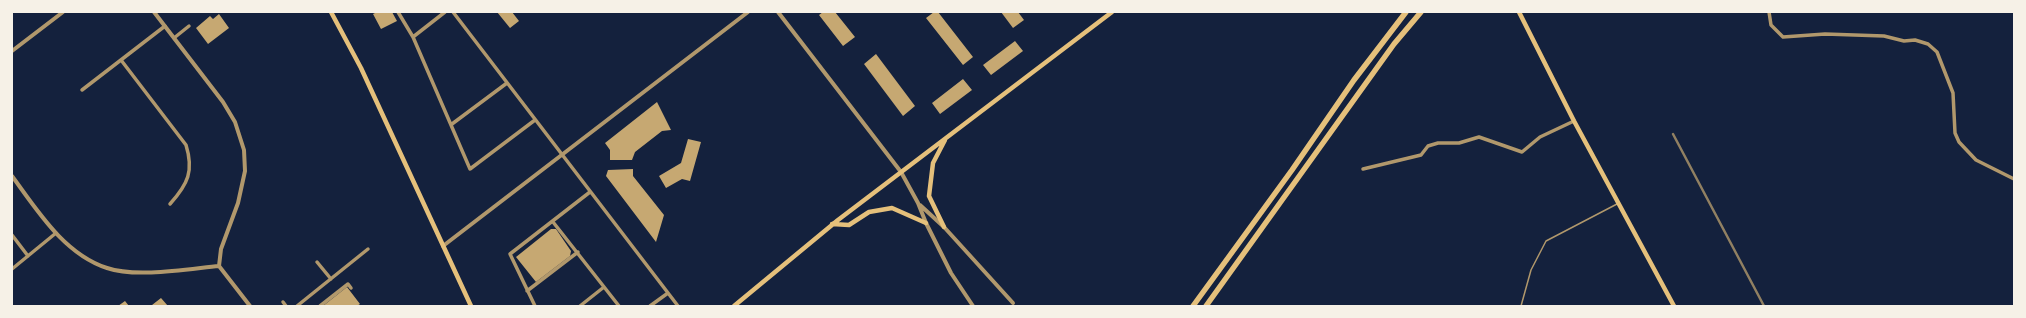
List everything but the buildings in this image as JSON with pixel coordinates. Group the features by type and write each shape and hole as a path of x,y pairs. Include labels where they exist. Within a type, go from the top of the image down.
{"highway":[{"path":"1193,306 1292,170 1354,80 1406,12"},
{"path":"1206,306 1394,44 1421,12"}],"main road":[{"path":"331,12 361,68 470,306"},
{"path":"734,306 832,224 1105,14 1112,12"},
{"path":"1519,12 1574,121 1674,306"},
{"path":"944,227 929,196 933,164 939,154 945,138"},
{"path":"832,224 849,225 869,212 892,208 926,223"}],"street":[{"path":"12,52 63,12"},
{"path":"154,12 223,102 235,122 244,150 244,177 238,203 221,249 219,266 250,306"},
{"path":"398,12 413,37 452,124 470,169 535,120"},
{"path":"413,37 445,12"},
{"path":"453,12 678,306"},
{"path":"443,246 748,12"},
{"path":"778,12 901,172 918,203 926,223 951,273 973,306"},
{"path":"1769,12 1771,25 1783,37 1825,34 1884,36 1904,41 1915,40 1928,44 1937,52 1953,93 1955,133 1959,142 1976,160 2014,179"},
{"path":"82,90 165,26"},
{"path":"174,38 189,26"},
{"path":"121,60 186,145 189,156 188,174 184,189 170,204"},
{"path":"452,124 507,83"},
{"path":"1363,169 1421,155 1428,146 1438,143 1459,143 1479,137 1522,152 1540,137 1574,121"},
{"path":"12,176 56,233 78,253 107,268 155,272 219,266"},
{"path":"535,306 510,254 554,222 590,192"},
{"path":"918,203 944,227 1013,303"},
{"path":"554,222 619,306"},
{"path":"12,269 56,233"},
{"path":"12,235 28,256"},
{"path":"297,306 368,249"},
{"path":"527,291 578,252"},
{"path":"317,262 330,279"},
{"path":"320,306 348,284 351,288"},
{"path":"580,306 604,287"},
{"path":"650,306 668,292"},
{"path":"283,302 286,306"}],"lane":[{"path":"1521,306 1531,270 1546,241 1618,204"}],"railway":[{"path":"1673,134 1764,306"}]}
